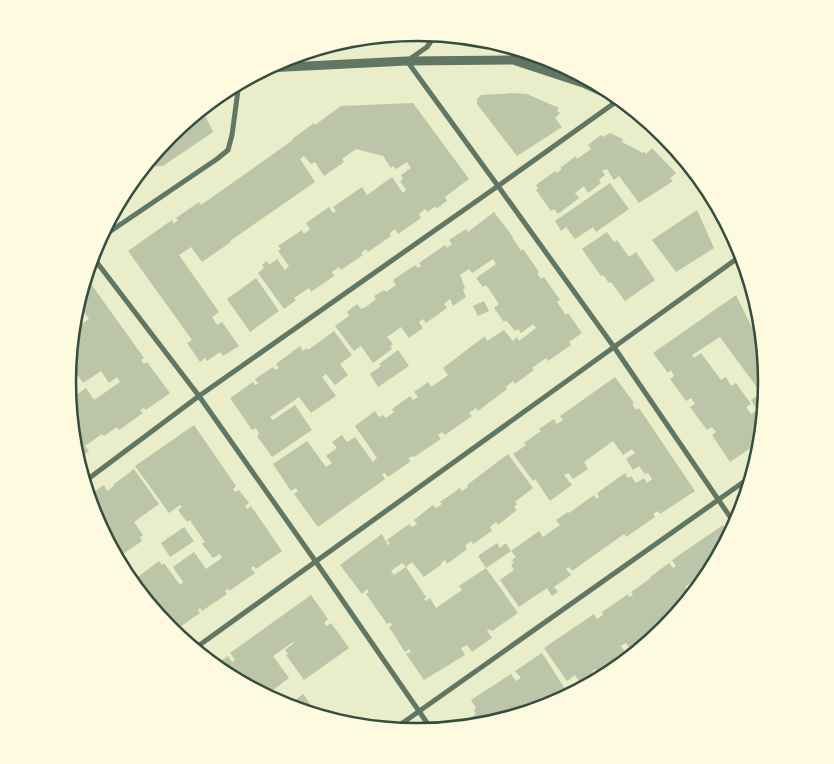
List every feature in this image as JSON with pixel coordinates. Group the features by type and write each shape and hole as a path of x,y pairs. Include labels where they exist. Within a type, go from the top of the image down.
{"street":[{"path":"407,61 430,42"},
{"path":"287,67 407,61 527,59"},
{"path":"511,60 577,81"},
{"path":"407,61 614,347 730,517"},
{"path":"111,231 218,159 228,150 238,93"},
{"path":"90,477 198,396 614,105"},
{"path":"200,644 735,260"},
{"path":"97,263 198,396 427,723"},
{"path":"403,722 743,482"}],"building":[{"path":"527,94 559,108 557,111 560,113 555,118 562,127 517,156 477,104 477,99 481,95"},
{"path":"413,103 469,179 445,197 447,201 427,212 425,209 419,214 421,218 398,234 395,229 390,233 391,236 368,252 366,249 361,253 363,255 341,270 339,267 332,272 334,276 311,292 309,288 294,298 296,300 284,309 258,273 264,268 262,265 267,261 269,265 277,259 285,270 289,266 278,251 281,249 278,246 302,230 304,234 310,229 306,223 329,207 333,213 336,211 333,207 362,187 367,195 392,177 403,193 406,190 400,181 403,179 401,175 411,168 407,162 396,169 393,166 391,168 383,156 356,149 342,159 344,162 324,176 315,162 311,164 304,156 300,159 315,182 202,262 191,247 179,255 219,312 212,317 217,325 222,322 239,346 223,356 220,352 207,361 205,358 200,362 187,343 192,340 128,251 172,220 174,224 178,220 176,218 199,202 201,205 314,123 315,125 341,106"},
{"path":"205,116 213,132 163,166 154,166 176,141"},
{"path":"610,133 623,139 622,142 643,153 644,151 646,154 652,148 676,173 670,178 673,181 639,203 619,176 614,180 607,169 602,171 605,175 599,180 601,183 588,193 584,186 575,193 579,198 558,214 554,209 551,211 536,190 538,188 536,185 555,171 557,173 562,169 560,168 576,156 577,159 591,149 588,145 601,135 603,137"},
{"path":"610,183 629,209 596,232 593,227 575,239 566,227 561,231 555,221"},
{"path":"697,210 714,248 676,272 652,240"},
{"path":"494,212 521,251 523,249 539,272 537,273 541,279 544,277 560,300 557,302 566,315 568,313 582,333 569,342 571,345 548,361 546,358 515,384 513,381 506,387 507,389 478,411 476,408 469,413 472,416 445,435 442,432 438,435 441,439 408,459 411,461 388,477 385,473 382,474 385,479 318,527 294,494 298,491 296,488 291,491 273,464 307,441 326,467 332,463 326,456 337,448 332,442 342,435 347,442 355,437 373,462 377,458 355,426 375,411 379,417 383,415 386,418 394,412 392,409 410,396 413,400 418,397 414,392 428,382 431,387 448,375 443,368 485,336 487,341 504,330 513,341 517,337 519,341 536,328 533,324 521,333 518,329 515,331 506,320 504,322 494,308 499,304 486,285 483,287 476,278 496,264 493,259 472,273 469,269 460,275 466,297 453,306 450,299 444,304 447,308 426,323 423,319 419,322 423,328 409,338 401,327 387,337 393,344 390,346 392,349 373,363 361,346 354,351 335,326 349,316 347,312 357,304 361,309 366,307 376,299 374,296 384,290 386,292 396,285 393,280 415,265 418,268 421,266 419,263 445,245 447,248 452,244 449,240 466,229 468,232"},
{"path":"607,232 614,242 617,240 629,257 636,252 655,280 625,301 611,282 609,283 603,275 601,276 582,249"},
{"path":"256,278 279,311 250,332 227,299"},
{"path":"91,284 144,358 141,360 144,364 147,362 170,393 146,410 144,408 140,410 143,413 119,430 117,427 104,436 102,434 85,446 89,451 84,454 79,426 77,395 86,388 94,400 120,382 117,377 109,383 101,371 83,383 76,374 81,324 89,319 84,312"},
{"path":"736,295 754,331 758,388 720,337 692,355 694,358 701,353 721,380 726,377 731,386 736,383 751,404 746,407 751,414 756,410 751,448 730,462 712,435 716,432 712,427 707,430 690,407 695,404 691,398 686,401 670,379 674,376 671,370 668,373 653,353"},
{"path":"484,301 489,311 478,316 473,306"},
{"path":"334,331 352,355 340,364 348,375 335,385 326,374 322,377 336,396 311,413 299,397 270,417 273,420 295,405 312,430 272,457 257,436 259,434 258,431 255,428 252,430 230,398 253,382 255,385 258,384 255,379 273,367 275,370 279,368 276,364 300,346 303,351 307,348 308,350"},
{"path":"398,350 409,366 378,387 370,374 381,366 379,364"},
{"path":"615,377 634,403 632,404 636,410 639,408 695,491 660,514 658,511 653,514 655,517 626,537 624,534 572,571 569,567 566,569 571,575 554,587 558,592 552,596 547,588 519,607 500,580 514,570 511,565 514,562 512,560 516,557 511,551 539,531 543,537 560,525 556,520 594,495 597,499 599,497 597,493 625,473 628,478 631,476 636,483 644,478 647,483 652,479 639,466 633,470 626,459 635,453 632,449 623,455 613,441 584,462 588,469 573,479 568,473 564,475 572,485 550,501 535,479 533,481 513,454 526,445 524,443 541,431 539,429 554,419 557,424 563,420 560,416"},
{"path":"757,396 757,409 751,400"},
{"path":"194,425 236,486 233,489 235,492 239,490 249,503 245,506 247,509 251,506 282,551 256,569 254,566 251,568 255,573 229,591 228,588 225,591 227,594 202,611 200,608 198,610 200,613 180,627 161,607 138,577 159,561 162,565 164,563 180,585 183,582 173,567 194,552 206,569 222,558 220,554 213,558 202,544 205,542 190,520 187,522 178,510 182,507 180,505 169,513 135,466"},
{"path":"508,454 533,488 515,502 517,504 514,507 517,510 498,525 496,522 490,527 492,531 473,544 471,541 467,544 465,546 467,549 447,564 445,560 424,577 412,562 406,567 426,597 424,599 426,601 430,598 436,608 462,590 459,586 486,568 518,613 492,631 490,629 487,631 492,638 472,652 467,645 461,648 465,655 424,680 406,654 411,652 409,649 405,652 389,627 392,625 390,622 387,624 366,594 369,592 367,589 362,594 340,565 382,534 388,545 390,544 387,540 409,524 412,527 417,524 414,520 433,505 436,508 442,504 440,502 460,488 462,491 468,487 467,485","holes":["402,563 406,567 394,575 391,571"]},
{"path":"134,469 159,504 134,522 143,535 140,537 142,541 123,554 111,533 94,492 104,485 107,491"},
{"path":"723,525 725,528 700,571 692,582 685,587 687,589 673,607 658,623 629,648 626,643 621,646 625,651 606,665 596,671 595,669 593,673 579,682 575,675 567,681 544,648 594,614 597,619 603,615 602,612 628,594 629,597 633,595 631,592 669,563 673,568 676,566 672,560"},
{"path":"184,527 194,541 170,557 161,543"},
{"path":"497,543 500,548 506,543 511,551 486,568 478,556"},
{"path":"311,595 328,619 324,623 327,626 331,623 349,648 304,680 286,655 288,654 285,650 293,642 273,656 289,678 272,691 222,660 228,656 232,662 235,660 230,653"},
{"path":"542,653 565,689 527,705 470,718 476,714 474,710 476,708 471,700 511,674 516,681 521,678 515,671"},
{"path":"303,694 312,706 307,705 295,700"}]}
